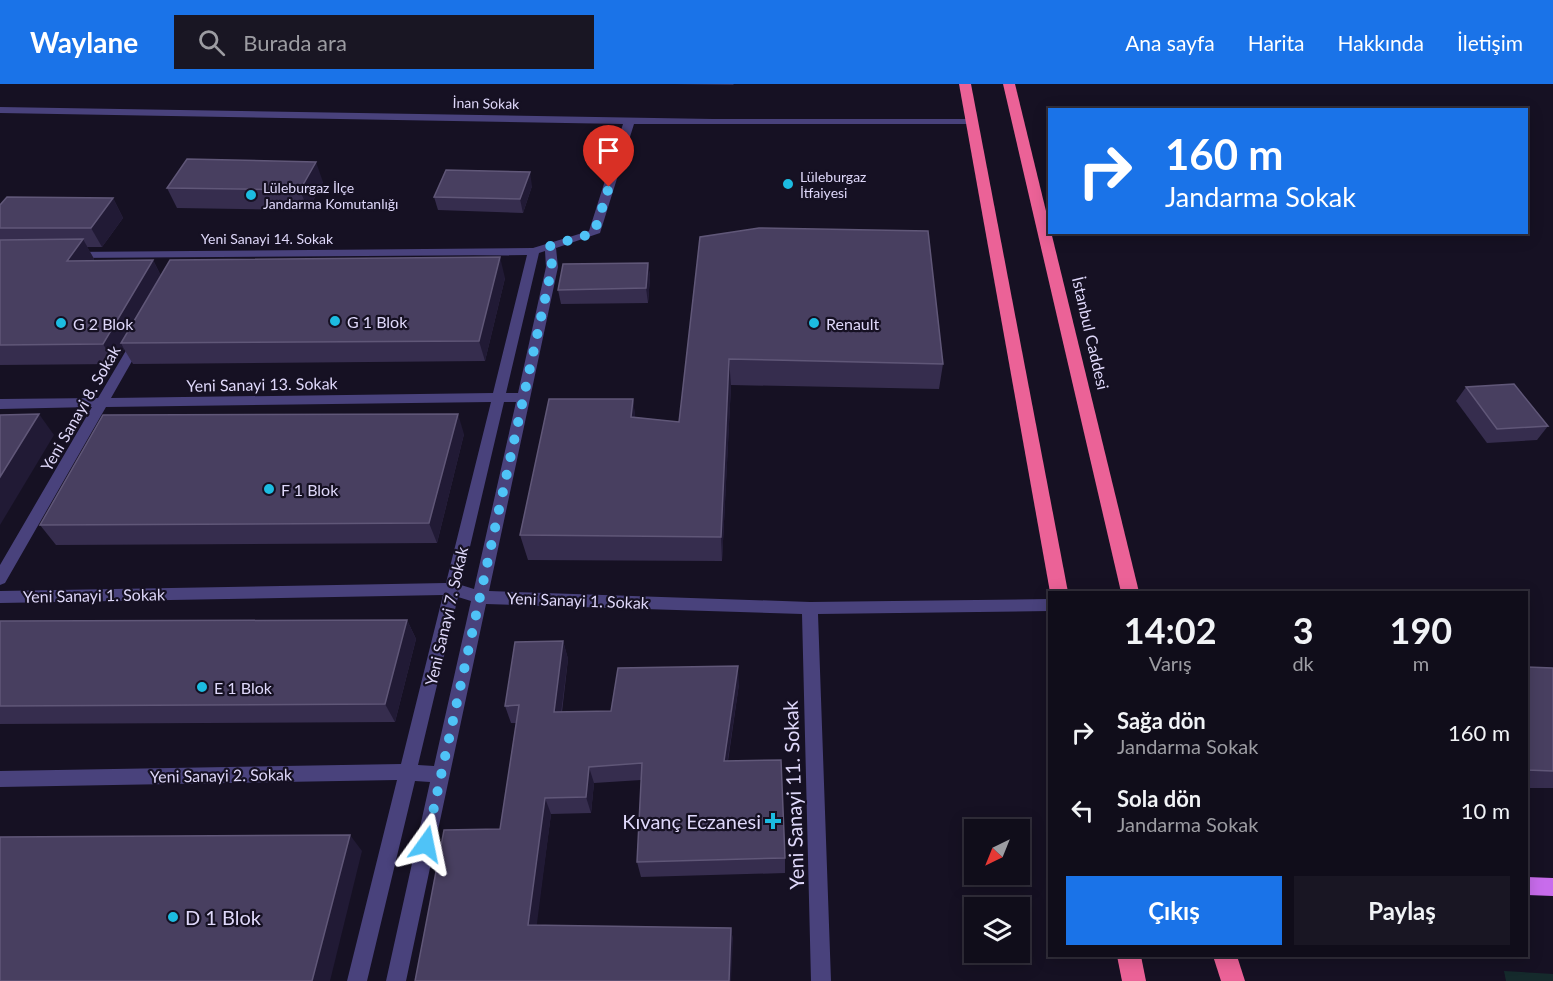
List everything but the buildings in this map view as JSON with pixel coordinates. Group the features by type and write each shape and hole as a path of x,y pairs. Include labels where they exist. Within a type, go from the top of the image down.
{"highway":[{"path":"965,84 1059,591"},
{"name":"İstanbul Caddesi","path":"1009,84 1130,591"},
{"path":"1129,957 1134,981"},
{"path":"1225,957 1233,981"}],"main road":[{"path":"1528,886 1553,886"}],"street":[{"name":"İnan Sokak","path":"0,110 713,122 971,121"},
{"name":"Yeni Sanayi 14. Sokak","path":"59,254 185,258 534,251 594,233 630,119"},
{"name":"Yeni Sanayi 7. Sokak","path":"396,981 552,267 550,246"},
{"name":"Yeni Sanayi 7. Sokak","path":"357,981 534,251"},
{"name":"Yeni Sanayi 8. Sokak","path":"0,579 148,323"},
{"name":"Yeni Sanayi 13. Sokak","path":"0,404 524,397"},
{"name":"Yeni Sanayi 1. Sokak","path":"0,597 452,589 480,597 810,608 1048,605"},
{"name":"Yeni Sanayi 11. Sokak","path":"810,608 820,981"},
{"name":"Yeni Sanayi 2. Sokak","path":"0,779 409,772 441,775"}],"green space":[{"path":"1504,971 1553,974 1553,981 1506,981"}],"place":[{"name":"Lüleburgaz İtfaiyesi","path":"788,184"},
{"name":"Lüleburgaz İlçe Jandarma Komutanlığı","path":"251,195"},
{"name":"G 1 Blok","path":"335,321"},
{"name":"G 2 Blok","path":"61,323"},
{"name":"Renault","path":"814,323"},
{"name":"F 1 Blok","path":"269,489"},
{"name":"E 1 Blok","path":"202,687"},
{"name":"Kıvanç Eczanesi","path":"773,821"},
{"name":"D 1 Blok","path":"173,917"}],"route":[{"path":"426,844 552,267 550,246 594,233 609,187"}]}
